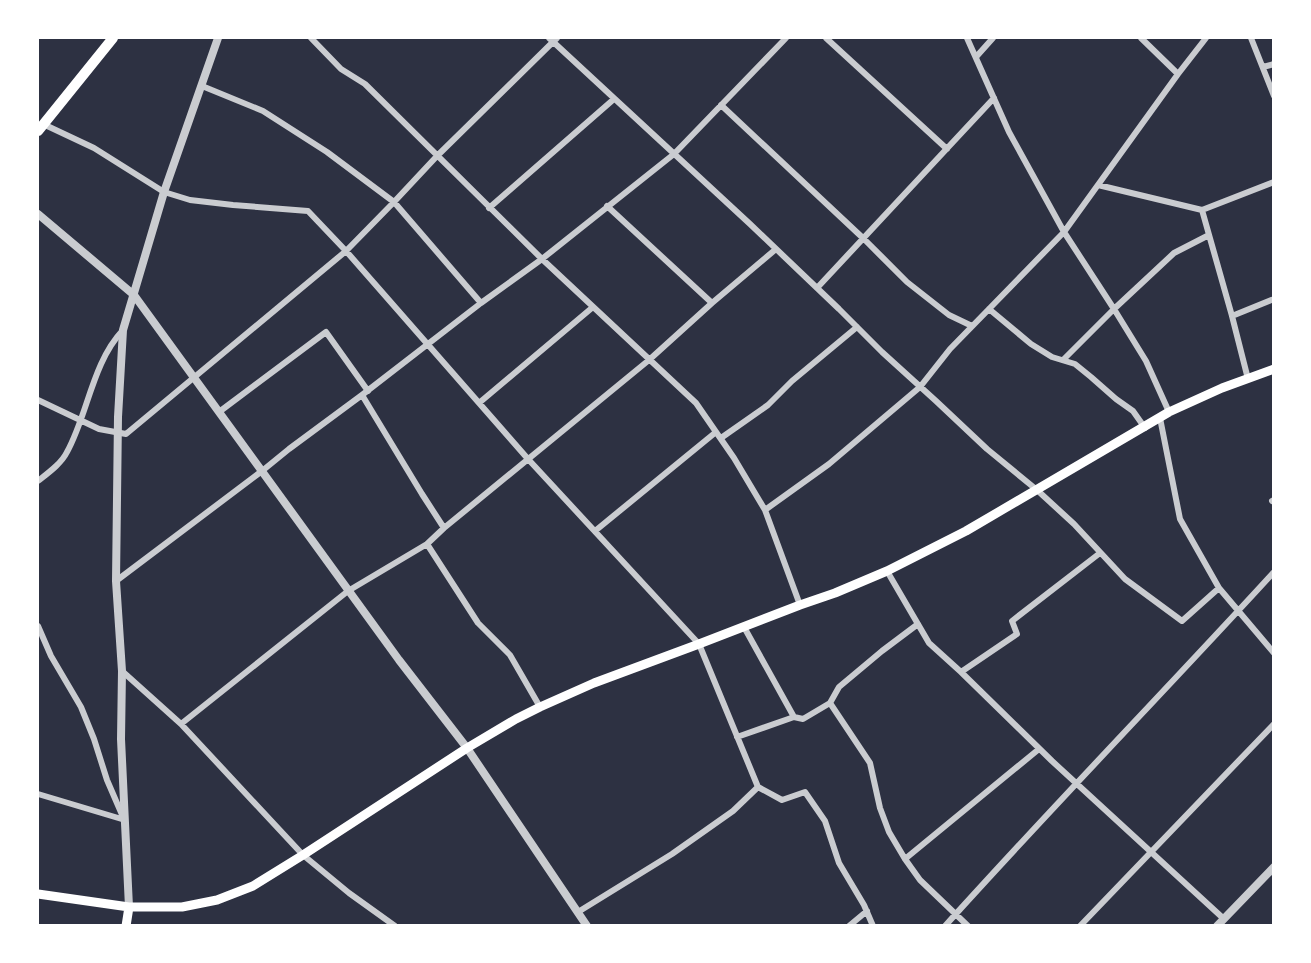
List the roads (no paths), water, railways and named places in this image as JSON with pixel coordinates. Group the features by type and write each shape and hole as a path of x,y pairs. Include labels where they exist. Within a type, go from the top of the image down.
{"main road":[{"path":"40,128 113,38"},
{"path":"38,894 129,907 182,907 217,900 253,886 516,719 594,683 835,593 887,571 966,531 1170,412 1222,388 1274,369"},
{"path":"126,926 129,907"}],"street":[{"path":"129,907 121,739 122,671 116,581 118,432 123,330 164,192 218,38"},
{"path":"311,38 341,69 365,84 489,208 696,403 734,458 765,510 800,605"},
{"path":"116,581 542,259 674,154 786,38"},
{"path":"826,38 947,149"},
{"path":"967,38 1009,132 1064,232 1146,361 1170,412"},
{"path":"976,57 993,38"},
{"path":"1141,38 1178,74"},
{"path":"765,510 829,464 920,387 950,349 1064,232 1206,38"},
{"path":"1251,38 1274,96"},
{"path":"38,400 99,429 126,434 346,251 553,39 882,352 987,449 1074,524 1125,579 1182,621 1219,588"},
{"path":"1263,68 1274,64"},
{"path":"202,86 263,111 327,152 394,202 481,303"},
{"path":"817,288 994,98"},
{"path":"489,208 614,99"},
{"path":"721,105 907,282 949,315 972,326"},
{"path":"40,128 94,148 164,192 190,200 308,212 346,251 528,459 699,644 758,787 782,800 805,792 825,820 839,863 867,911 873,926"},
{"path":"1098,185 1202,210 1274,182"},
{"path":"607,206 712,303"},
{"path":"1202,210 1248,379"},
{"path":"38,214 134,295 348,591 467,748 587,926"},
{"path":"1063,360 1174,253 1209,235"},
{"path":"181,724 348,591 427,544 649,360 776,249"},
{"path":"1232,316 1274,299"},
{"path":"479,404 593,307"},
{"path":"989,309 1031,344 1052,357 1075,364 1091,376 1133,411 1145,428"},
{"path":"720,438 768,405 792,381 857,327"},
{"path":"38,481 55,468 67,454 112,341 123,330"},
{"path":"219,412 326,332 365,393 422,494 444,528"},
{"path":"1160,418 1180,519 1219,588 1274,653"},
{"path":"595,531 716,432"},
{"path":"427,544 478,623 510,655 540,707"},
{"path":"961,672 1017,634 1012,621 1100,553"},
{"path":"887,571 929,643 1221,922 1274,867"},
{"path":"945,926 1274,572"},
{"path":"737,737 794,717 803,719 830,703 839,687 918,624"},
{"path":"38,626 51,656 81,707 107,780 125,820"},
{"path":"744,627 794,717"},
{"path":"122,671 181,724 303,855 349,893 395,926"},
{"path":"830,703 870,763 880,808 889,832 905,859 920,880 968,926"},
{"path":"1080,926 1274,724"},
{"path":"905,859 1039,748"},
{"path":"578,912 672,854 734,811 758,787"},
{"path":"38,794 125,820"},
{"path":"849,926 867,911"}]}
